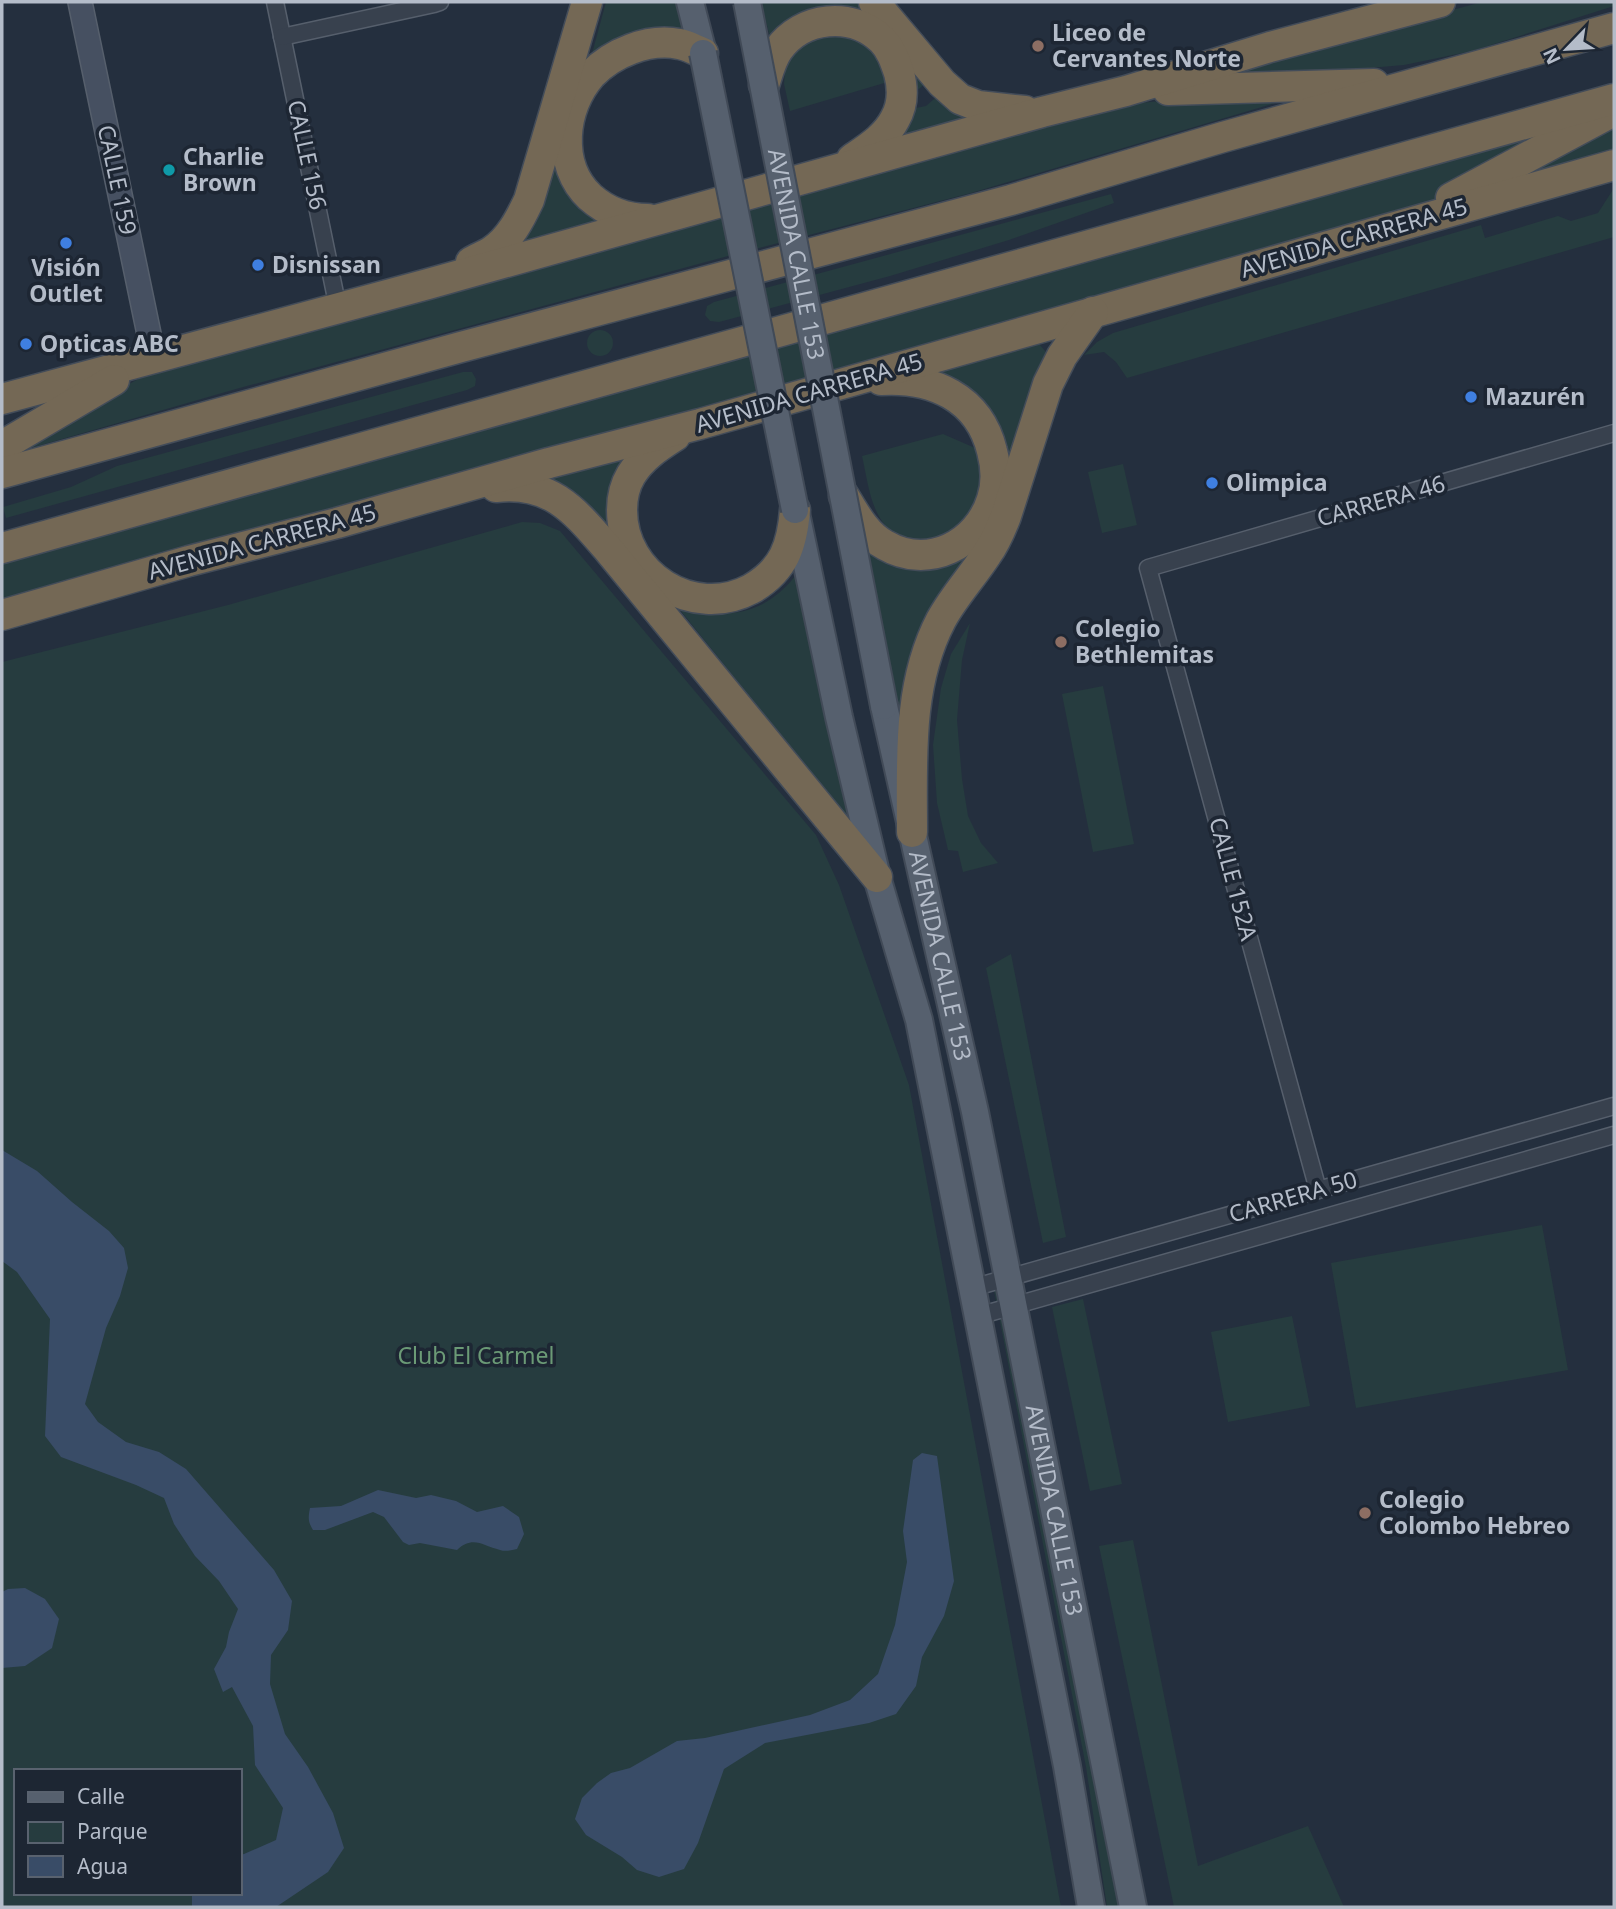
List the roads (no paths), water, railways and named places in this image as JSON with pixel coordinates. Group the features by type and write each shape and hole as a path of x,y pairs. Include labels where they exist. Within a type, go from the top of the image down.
{"highway":[{"path":"428,284 492,251 508,237 520,219 529,200 587,2"},
{"path":"874,2 942,83 960,99 978,106 1042,112"},
{"path":"2,400 1440,2"},
{"path":"764,85 772,62 787,40 801,30 821,22 843,20 864,27 882,40 894,57 900,78 902,94 895,119 873,145 833,171"},
{"path":"2,473 1011,200 1223,137 1614,28"},
{"path":"655,219 635,219 616,214 599,205 585,192 575,177 569,160 566,143 568,125 576,99 591,76 612,58 651,43 686,45 703,53"},
{"path":"1126,91 1420,82"},
{"path":"2,548 1614,99"},
{"path":"1402,225 1614,110"},
{"name":"AVENIDA CARRERA 45","path":"2,615 172,565 700,424 1614,165"},
{"path":"912,832 914,722 918,692 930,646 940,621 957,593 989,552 1000,531 1053,373 1065,350 1093,312"},
{"path":"2,446 154,358"},
{"path":"842,383 900,379 918,381 943,389 964,403 978,418 985,430 996,466 993,497 980,523 953,547 937,554 901,553 883,544 868,532 844,496"},
{"path":"700,424 653,450 626,484 622,502 626,538 633,555 657,582 690,597 726,598 743,593 759,584 783,559 790,545 795,510"},
{"path":"447,492 505,486 534,488 555,497 574,511 877,877"}],"main road":[{"name":"AVENIDA CALLE 153","path":"690,2 703,53 839,717 877,877 919,1020 1067,1766 1091,1907"},
{"name":"AVENIDA CALLE 153","path":"730,2 929,946 919,1020"},
{"name":"AVENIDA CALLE 153","path":"747,2 844,496 878,708 912,832 975,1112 1133,1907"}],"street":[{"name":"CALLE 159","path":"80,2 154,358"},
{"name":"CALLE 156","path":"275,2 338,308"},
{"path":"282,37 439,2"},
{"name":"CARRERA 46","path":"1148,568 1614,433"},
{"name":"CALLE 152A","path":"1148,568 1318,1190"},
{"name":"CARRERA 50","path":"972,1288 1614,1106"},
{"name":"CARRERA 50","path":"978,1316 1614,1136"}],"water":[{"path":"2,1150 37,1171 109,1231 124,1248 128,1268 120,1296 106,1328 85,1404 98,1422 126,1442 159,1452 186,1469 274,1570 292,1601 288,1630 271,1655 270,1684 285,1734 308,1767 333,1813 344,1848 328,1872 276,1907 192,1907 192,1895 242,1895 242,1854 276,1840 283,1808 255,1765 253,1726 232,1687 223,1692 214,1669 226,1647 238,1609 219,1581 195,1556 174,1524 164,1498 61,1457 45,1436 50,1319 17,1272 2,1261"},
{"path":"922,1453 937,1456 954,1581 944,1616 922,1657 916,1686 896,1714 869,1723 765,1743 724,1769 698,1843 684,1869 659,1877 637,1870 622,1857 586,1835 575,1819 582,1798 611,1773 630,1768 677,1741 705,1738 810,1715 850,1700 878,1674 895,1625 907,1562 903,1531 913,1460"},
{"path":"378,1490 416,1498 431,1495 456,1501 477,1512 503,1506 519,1517 524,1534 517,1549 502,1551 473,1542 457,1550 420,1543 409,1545 403,1542 384,1517 373,1512 325,1530 313,1530 310,1525 310,1508 341,1506"},
{"path":"25,1588 45,1599 59,1619 52,1648 25,1666 2,1668 2,1592"}],"place":[{"name":"Liceo de Cervantes Norte","path":"1038,46"},
{"name":"Charlie Brown","path":"169,170"},
{"name":"Visión Outlet","path":"66,243"},
{"name":"Disnissan","path":"258,265"},
{"name":"Opticas ABC","path":"26,344"},
{"name":"Mazurén","path":"1471,397"},
{"name":"Olimpica","path":"1212,483"},
{"name":"Colegio Bethlemitas","path":"1061,642"},
{"name":"Colegio Colombo Hebreo","path":"1365,1513"}],"park label":[{"name":"Club El Carmel","path":"476,1356"}]}
